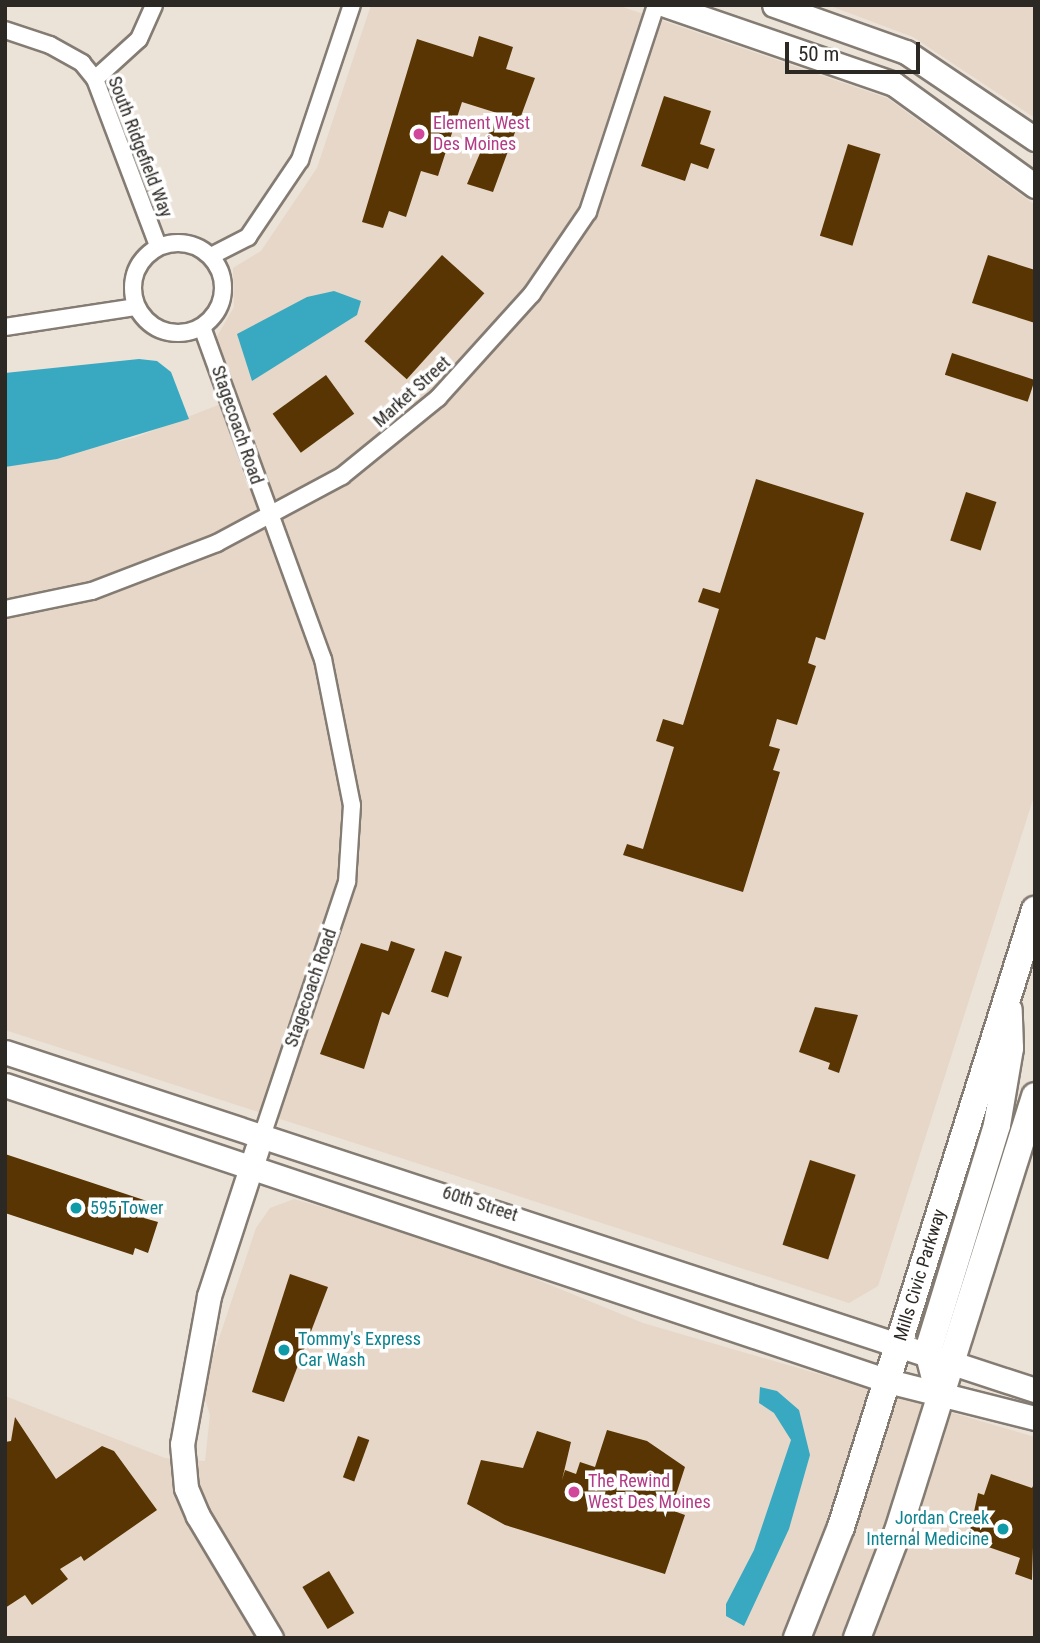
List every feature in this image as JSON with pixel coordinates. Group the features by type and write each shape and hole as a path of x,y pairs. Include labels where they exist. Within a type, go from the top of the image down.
{"main road":[{"name":"Mills Civic Parkway","path":"797,1638 888,1381 1035,910"},
{"path":"940,1398 928,1351 997,1125 1010,1048 1008,995"},
{"path":"857,1638 953,1359 1035,1096"}],"street":[{"path":"94,79 139,39 154,5"},
{"path":"211,257 248,237 300,160 352,5"},
{"name":"Market Street","path":"5,609 129,579 269,516 342,476 438,398 540,283 598,192 656,5"},
{"path":"665,5 894,84 1035,186"},
{"path":"774,5 906,52 1035,139"},
{"name":"South Ridgefield Way","path":"5,30 50,45 82,63 94,79 159,246"},
{"path":"184,243 211,257 224,287 218,309 202,327 175,334 159,330 136,307 136,269 159,246 184,243"},
{"path":"5,327 136,307"},
{"name":"Stagecoach Road","path":"202,327 332,687 353,846 209,1296 182,1444 186,1488 198,1516 271,1638"},
{"name":"60th Street","path":"5,1052 263,1133 953,1359 1035,1390"},
{"name":"60th Street","path":"5,1085 252,1164 940,1398 1035,1418"}],"shaded area":[{"path":"371,5 617,5 887,98 1035,205 1035,793 878,1286 849,1303 5,1030 5,467 134,438 236,398 215,340 234,307 233,268 261,251 317,168"},
{"path":"828,5 1035,5 1035,118 913,37"},
{"path":"294,1199 457,1247 643,1323 1035,1437 1035,1638 5,1638 5,1396 165,1458 205,1461 210,1415 202,1389 256,1228 270,1208"}],"water":[{"path":"334,291 361,301 357,315 252,381 237,334 307,297"},
{"path":"139,359 157,361 171,372 189,419 57,459 5,467 5,373"},
{"path":"760,1387 777,1391 799,1410 810,1455 789,1529 744,1626 726,1616 726,1604 754,1550 791,1440 774,1413 759,1403"}],"building":[{"name":"Element West Des Moines","path":"479,36 513,47 506,69 535,78 493,192 467,184 497,113 462,102 438,176 421,171 406,217 389,211 383,228 362,222 417,39 473,57"},
{"path":"664,96 711,111 700,144 715,149 708,169 691,163 685,181 641,166"},
{"path":"848,144 881,154 852,246 820,236"},
{"path":"442,255 484,293 407,379 364,341"},
{"path":"988,255 1035,270 1035,323 972,303"},
{"path":"952,353 1035,380 1028,402 945,375"},
{"path":"326,375 354,414 301,453 273,414"},
{"path":"756,479 864,513 825,640 816,637 808,663 816,666 797,725 777,719 769,746 780,749 773,770 780,772 743,892 623,855 627,844 643,849 674,747 656,741 663,719 683,725 719,609 698,602 703,588 720,593"},
{"path":"966,492 996,502 981,550 950,541"},
{"path":"391,941 415,949 389,1015 382,1012 364,1069 320,1054 361,943 388,951"},
{"path":"445,951 462,957 448,998 431,992"},
{"path":"815,1007 858,1015 839,1073 828,1069 830,1063 799,1052"},
{"name":"595 Tower","path":"5,1154 150,1202 144,1218 158,1222 148,1253 135,1248 133,1255 5,1213"},
{"path":"810,1160 856,1175 828,1259 782,1245"},
{"name":"Tommy's Express Car Wash","path":"290,1274 328,1287 284,1402 252,1392"},
{"path":"15,1417 56,1479 102,1446 114,1451 157,1510 84,1561 81,1556 60,1569 68,1579 32,1605 25,1595 5,1608 5,1442 11,1441"},
{"name":"The Rewind West Des Moines","path":"607,1430 647,1441 685,1467 671,1510 685,1515 665,1574 505,1525 467,1504 481,1460 523,1468 537,1431 571,1442 562,1480 565,1470 576,1474 580,1462 595,1467"},
{"path":"358,1436 369,1440 354,1481 343,1477"},
{"name":"Jordan Creek Internal Medicine","path":"991,1474 1032,1488 1035,1482 1032,1580 1015,1574 1020,1558 968,1540 978,1493 984,1495"},
{"path":"329,1571 354,1613 328,1629 302,1587"}],"place":[{"name":"Element West Des Moines","path":"419,134"},
{"name":"595 Tower","path":"76,1208"},
{"name":"Tommy's Express Car Wash","path":"284,1350"},
{"name":"The Rewind West Des Moines","path":"574,1492"},
{"name":"Jordan Creek Internal Medicine","path":"1003,1529"}]}
